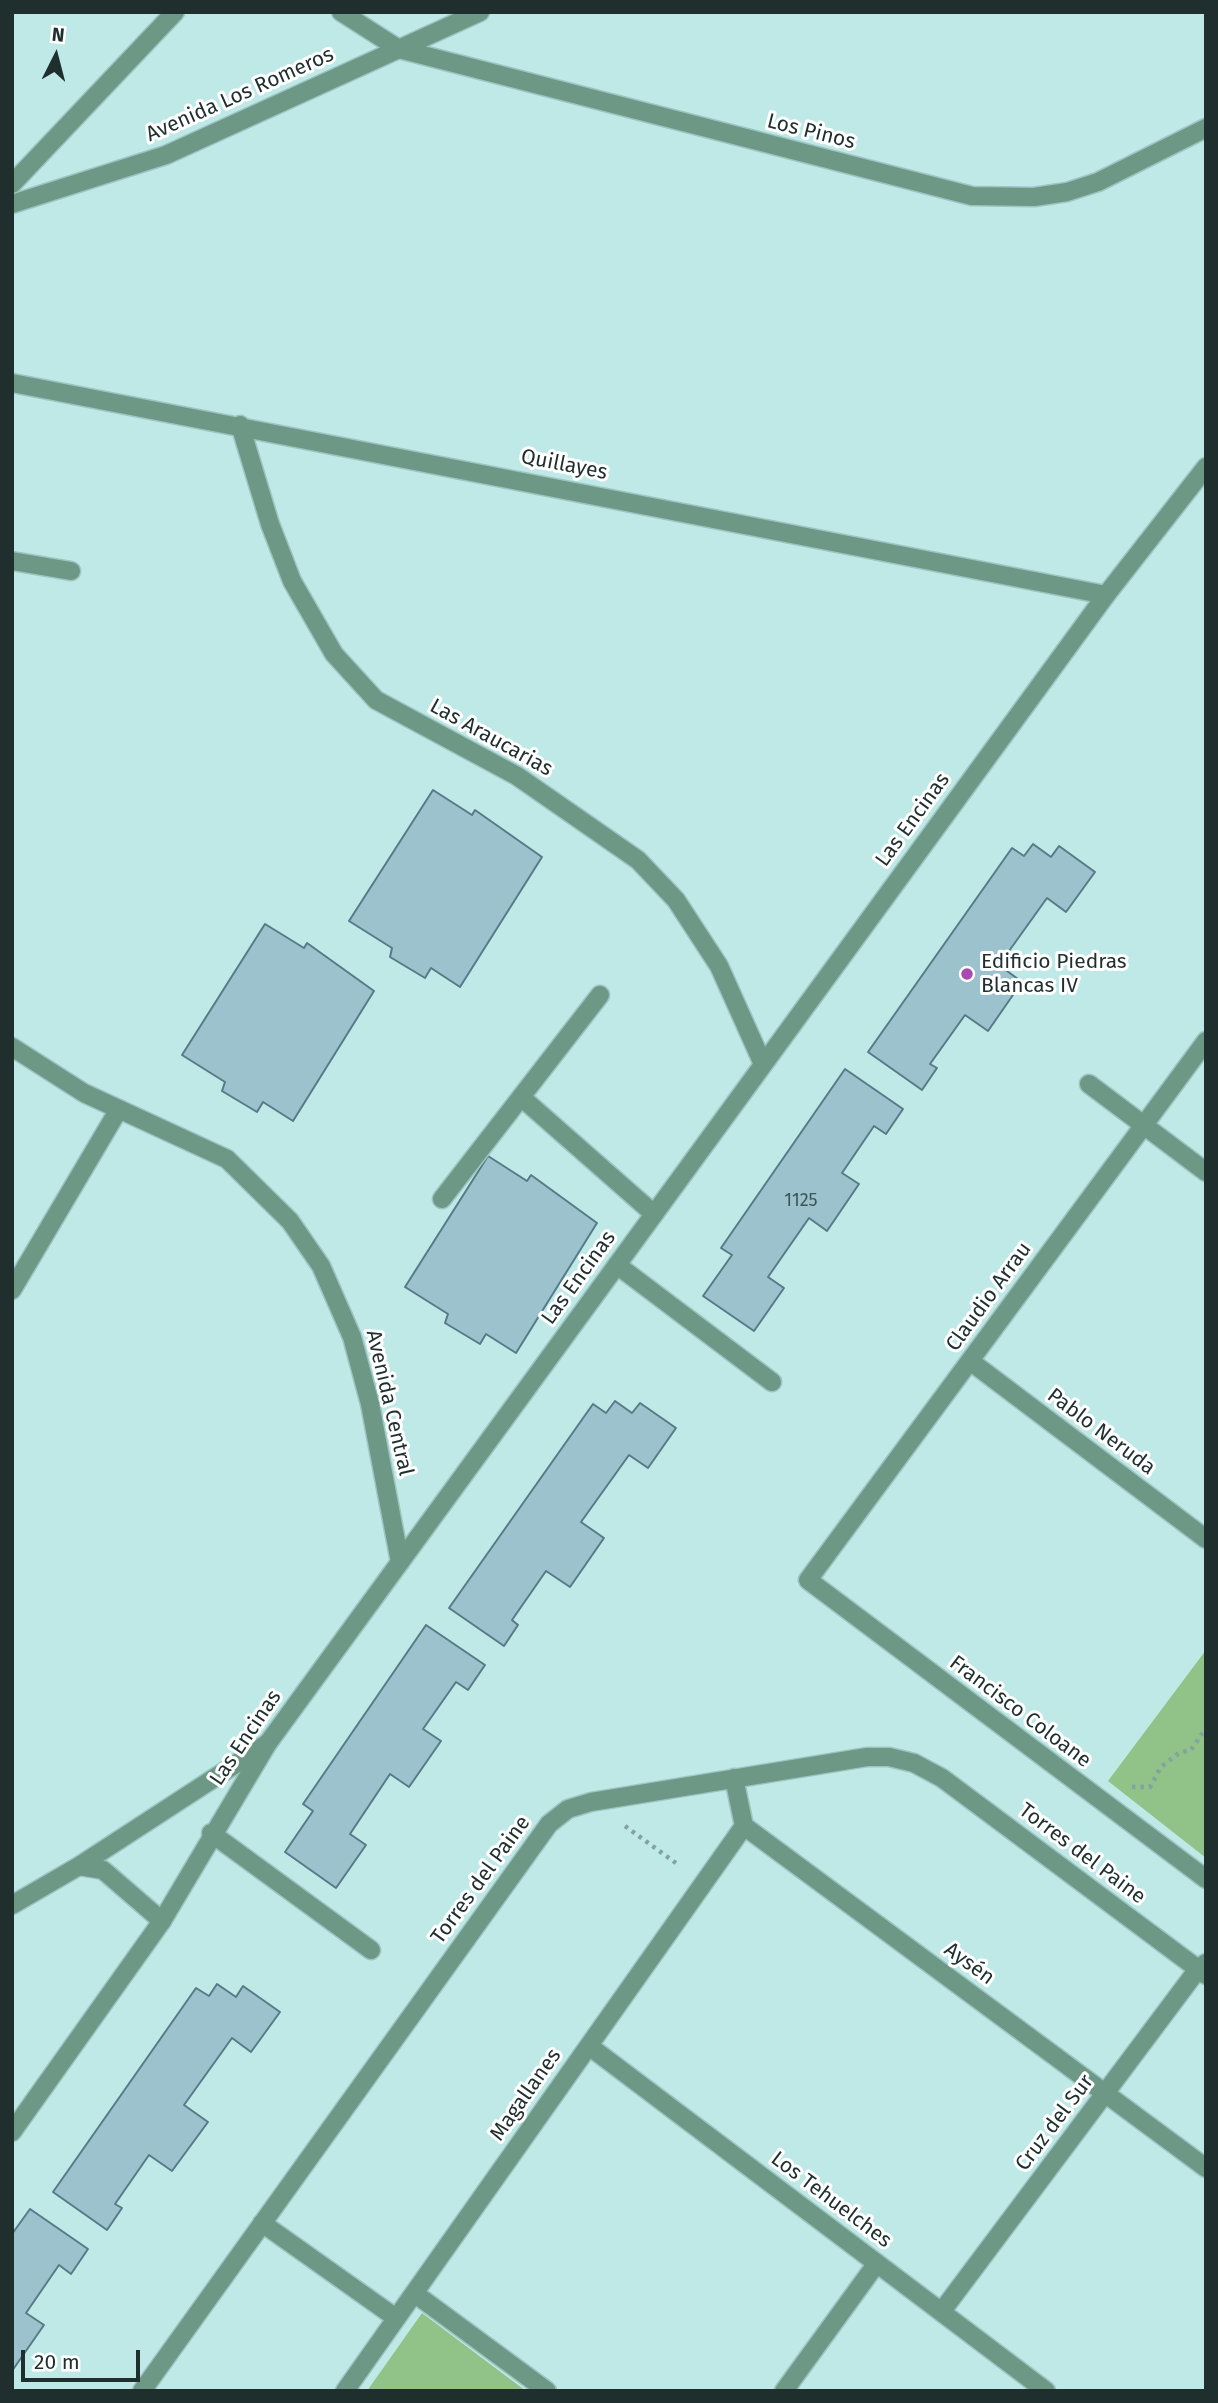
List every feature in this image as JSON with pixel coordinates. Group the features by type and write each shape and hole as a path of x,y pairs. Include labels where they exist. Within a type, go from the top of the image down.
{"street":[{"path":"12,184 175,12"},
{"name":"Los Pinos","path":"341,12 399,49 972,196 1034,197 1067,192 1098,182 1206,128"},
{"name":"Avenida Los Romeros","path":"12,204 166,155 480,12"},
{"name":"Quillayes","path":"12,383 1106,594"},
{"name":"Las Araucarias","path":"240,425 270,524 292,581 334,654 376,700 517,776 638,860 676,900 719,966 763,1064"},
{"name":"Las Encinas","path":"12,2132 162,1921 211,1833 268,1743 1106,594 1206,467"},
{"path":"12,561 71,571"},
{"path":"442,1199 600,995"},
{"name":"Claudio Arrau","path":"808,1580 1206,1041"},
{"name":"Avenida Central","path":"12,1047 61,1080 227,1159 290,1221 321,1266 356,1350 370,1404 400,1562"},
{"path":"1090,1084 1206,1172"},
{"path":"521,1097 654,1214"},
{"path":"12,1290 119,1109"},
{"path":"617,1265 772,1382"},
{"name":"Pablo Neruda","path":"970,1361 1206,1539"},
{"name":"Francisco Coloane","path":"808,1580 1206,1879"},
{"path":"12,1905 79,1866 268,1743"},
{"name":"Torres del Paine","path":"142,2391 549,1824 568,1809 592,1802 867,1757 889,1757 914,1763 942,1778 1203,1969"},
{"path":"734,1778 744,1826"},
{"name":"Magallanes","path":"345,2391 744,1826"},
{"name":"Aysén","path":"744,1826 1206,2168"},
{"path":"211,1833 371,1950"},
{"path":"79,1866 103,1870 162,1921"},
{"name":"Cruz del Sur","path":"942,2311 1203,1969"},
{"name":"Los Tehuelches","path":"589,2046 1046,2391"},
{"path":"262,2223 396,2318"},
{"path":"784,2391 877,2263"},
{"path":"414,2293 547,2391"}],"path":[{"path":"1101,1802 1121,1788 1150,1787 1161,1766 1179,1753 1191,1750 1206,1728"},
{"path":"592,1802 704,1884"}],"green space":[{"path":"1206,1650 1206,1858 1108,1781"},
{"path":"422,2313 526,2391 367,2391"}],"building":[{"path":"433,790 472,815 475,810 542,857 460,987 431,968 425,978 390,957 392,948 349,921"},
{"name":"Edificio Piedras Blancas IV","path":"1033,844 1051,857 1059,846 1095,872 1066,912 1047,898 999,965 1022,982 988,1031 965,1015 930,1064 937,1068 922,1090 868,1052 1012,848 1024,856"},
{"path":"265,924 304,948 307,943 374,991 293,1121 263,1102 257,1112 222,1091 225,1082 182,1055"},
{"path":"845,1069 903,1109 886,1134 874,1126 842,1173 859,1184 827,1231 809,1218 768,1277 784,1288 754,1331 703,1296 732,1255 721,1248"},
{"path":"488,1156 527,1181 531,1175 597,1223 516,1353 486,1334 480,1344 445,1323 448,1314 405,1287"},
{"path":"615,1401 632,1413 640,1403 676,1428 648,1468 629,1455 581,1522 604,1538 570,1587 546,1571 512,1620 518,1625 504,1646 449,1608 593,1404 606,1413"},
{"path":"426,1625 485,1665 468,1690 456,1682 423,1729 441,1741 409,1787 390,1774 350,1834 366,1845 336,1888 285,1852 313,1811 303,1804"},
{"path":"217,1984 236,1997 243,1986 280,2012 251,2052 232,2038 184,2105 208,2122 172,2171 149,2155 115,2204 122,2208 107,2230 53,2192 196,1988 209,1996"},
{"path":"30,2209 88,2249 71,2274 59,2265 26,2313 44,2325 12,2371 12,2234"}],"place":[{"name":"Edificio Piedras Blancas IV","path":"967,974"}]}
